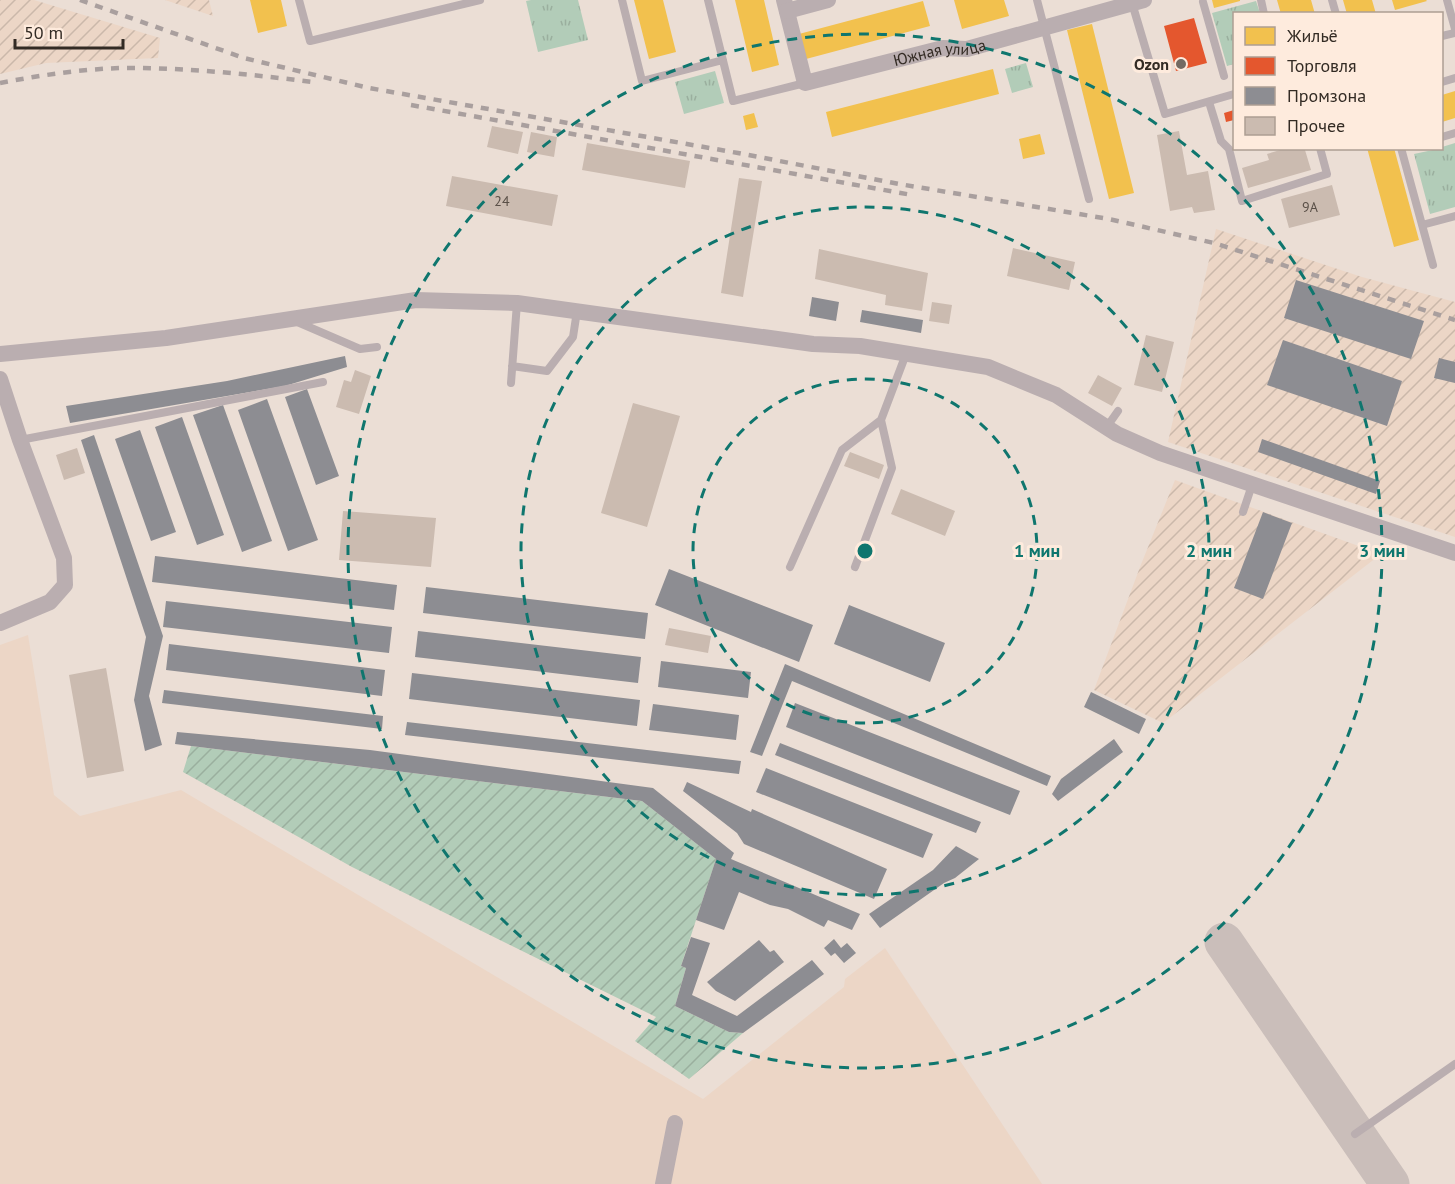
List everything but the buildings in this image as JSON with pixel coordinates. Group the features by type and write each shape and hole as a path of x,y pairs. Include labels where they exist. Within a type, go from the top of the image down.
{"street":[{"path":"806,83 786,5 828,0"},
{"name":"Южная улица","path":"806,83 943,48 967,49 1138,2"},
{"path":"0,354 166,338 416,300 517,303 812,349 860,346 988,367 1056,395 1106,428 1160,453 1455,553"},
{"path":"0,379 64,558 65,585 50,602 0,623"},
{"path":"663,1184 675,1123"}],"lane":[{"path":"299,0 310,41 480,0"},
{"path":"622,0 642,81 723,60"},
{"path":"708,0 733,101 806,83"},
{"path":"1037,0 1089,199"},
{"path":"1447,0 1455,31"},
{"path":"1138,2 1165,114 1233,94"},
{"path":"1203,2 1224,76"},
{"path":"1209,102 1221,141 1229,149 1242,201 1327,174 1321,150"},
{"path":"1402,150 1434,265"},
{"path":"1422,225 1455,216"},
{"path":"511,383 517,303"},
{"path":"512,366 547,370 573,337 577,311"},
{"path":"289,319 360,349 377,347"},
{"path":"790,567 842,450 881,420 906,354"},
{"path":"20,440 323,382"},
{"path":"1106,428 1118,411"},
{"path":"855,567 892,468 881,420"},
{"path":"1243,513 1252,485"},
{"path":"1355,1134 1455,1064"}],"shaded area":[{"path":"0,0 34,0 160,38 158,58 46,63 0,74"},
{"path":"165,0 209,0 213,16"},
{"path":"1216,229 1362,277 1455,302 1455,537 1168,442"},
{"path":"1175,480 1381,554 1163,723 1094,690"},
{"path":"28,635 54,795 80,816 181,790 703,1099 844,987 845,979 885,948 1042,1184 0,1184 0,645"}],"green space":[{"path":"578,0 588,40 538,52 526,1"},
{"path":"1256,1 1260,12 1233,12 1233,64 1227,66 1212,13"},
{"path":"1026,63 1033,87 1012,93 1005,69"},
{"path":"715,71 724,103 684,114 675,82"},
{"path":"1455,143 1455,207 1430,214 1414,154 1443,150 1443,147"},
{"path":"191,746 642,801 716,859 681,966 686,968 675,1006 729,1032 743,1033 689,1079 635,1041 656,1017 352,867 183,772"}],"taxiway":[{"path":"1224,942 1390,1184"}],"railway":[{"path":"80,0 244,58 369,88 738,153 899,184 1109,219 1214,243 1455,320"},
{"path":"0,83 71,72 124,68 206,71 313,82"},
{"path":"411,105 912,195"}],"place":[{"name":"Ozon","path":"1181,64"}]}
